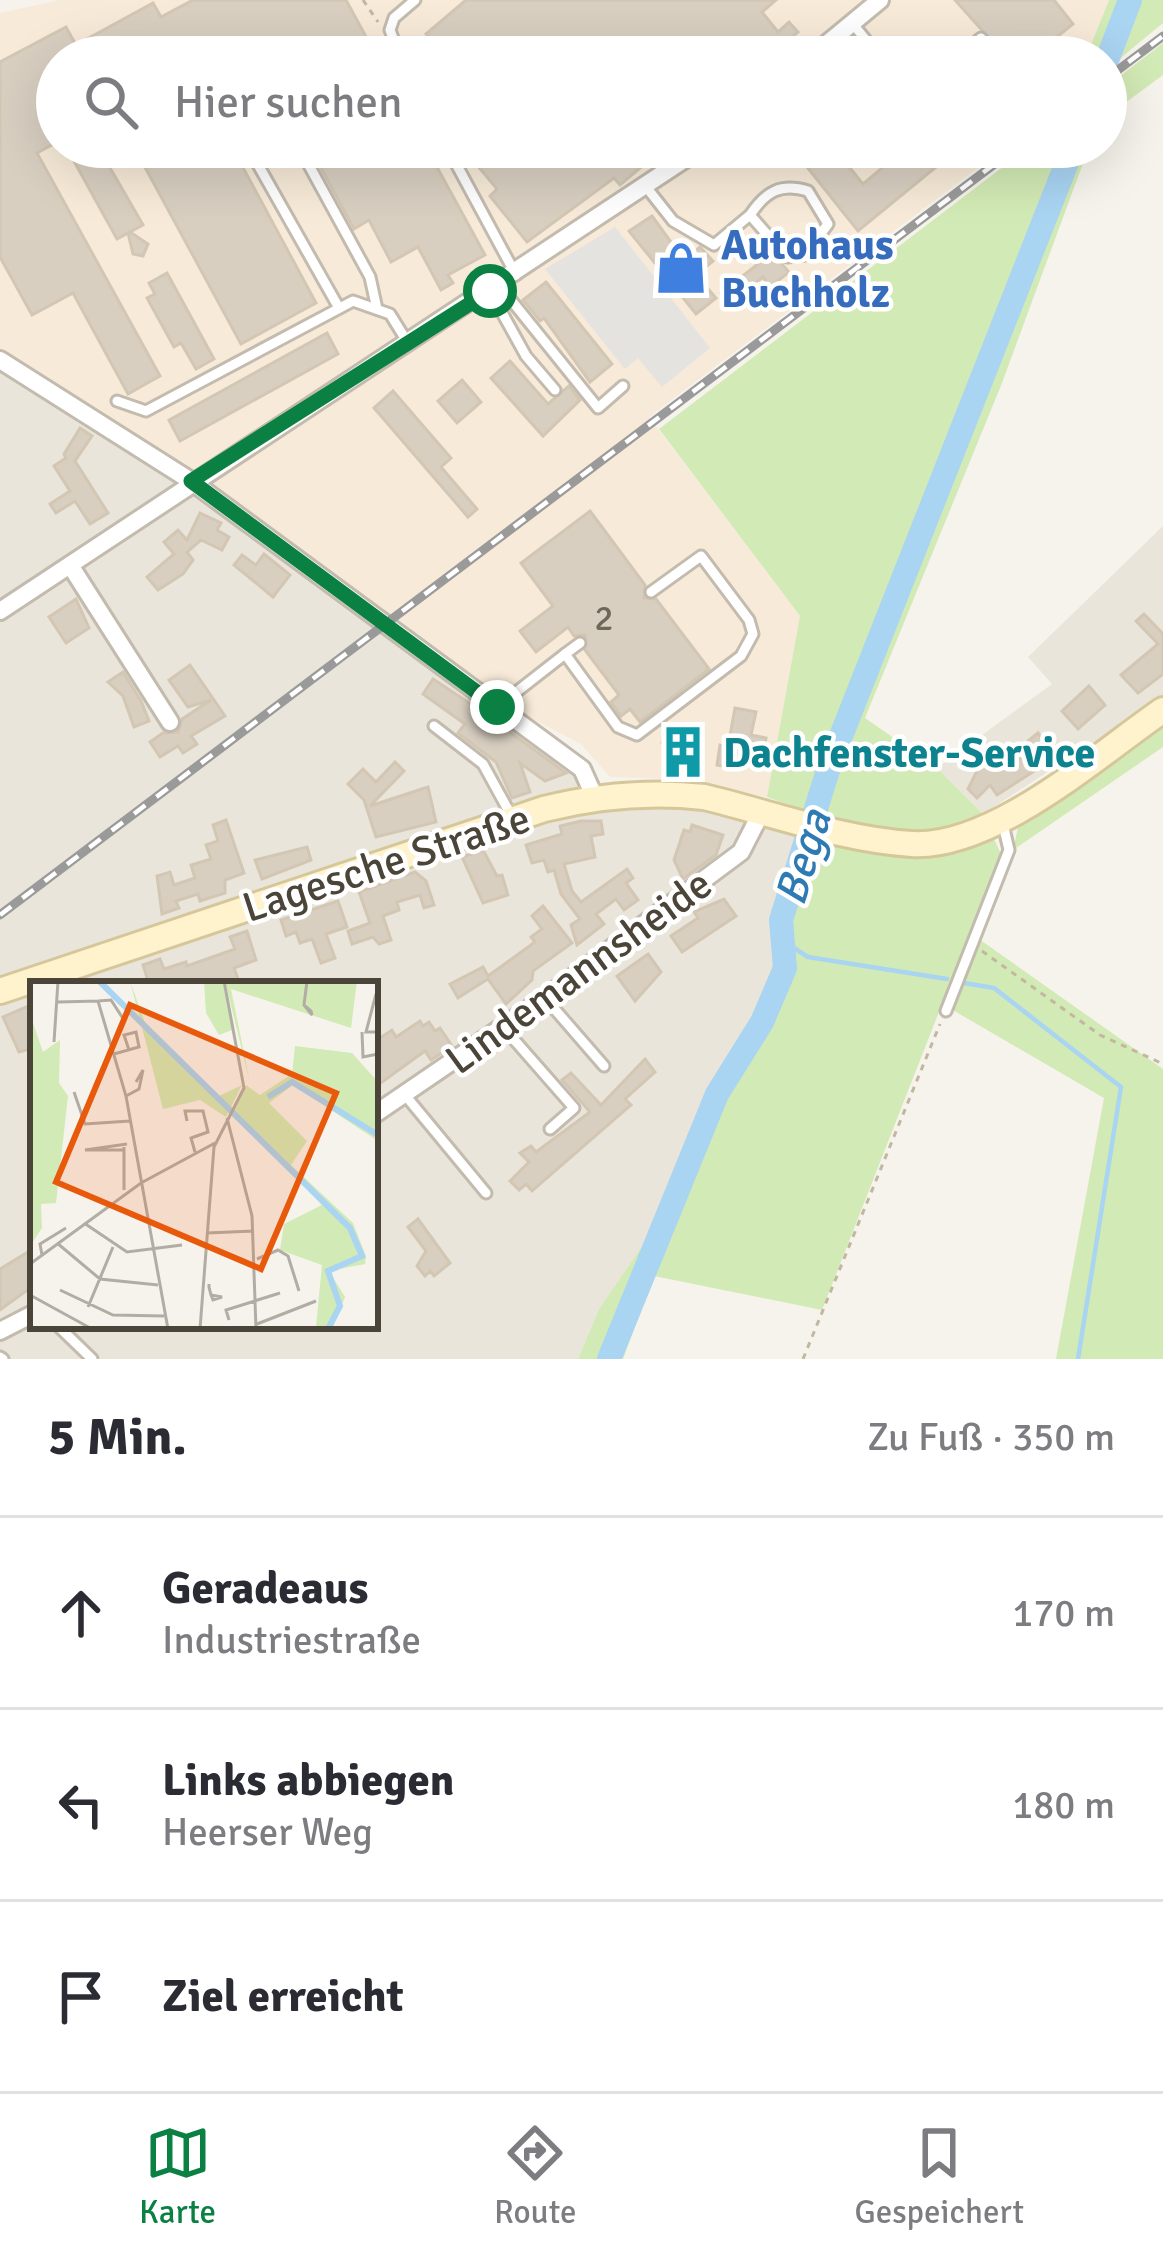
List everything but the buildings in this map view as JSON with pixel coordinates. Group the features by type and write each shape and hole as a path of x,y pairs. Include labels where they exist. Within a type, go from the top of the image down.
{"street":[{"path":"836,36 880,0"},
{"path":"0,611 191,481 516,275 674,168"},
{"path":"0,360 191,481 582,769 595,798"},
{"path":"70,565 170,722"},
{"path":"1002,820 1163,710"},
{"name":"Lagesche Straße","path":"71,976 512,819 595,798 670,793 916,844 1002,820"},
{"name":"Lindemannsheide","path":"378,1112 545,998 741,852 772,813"},
{"name":"Lagesche Straße","path":"0,991 30,985"},
{"path":"0,1331 30,1316"}],"lane":[{"path":"392,36 394,18 416,0"},
{"path":"852,23 863,36"},
{"path":"260,168 339,308"},
{"path":"310,168 370,277 376,309"},
{"path":"458,168 516,275"},
{"path":"647,188 673,220 714,244 774,190 787,185 808,191 828,224 805,255 787,256 750,215"},
{"path":"495,288 598,408 623,386"},
{"path":"495,288 526,356 555,390"},
{"path":"117,401 146,411 353,301 390,314 408,343"},
{"path":"565,655 618,727 637,735 741,656 753,634 749,620 701,556 651,592"},
{"path":"497,707 580,643"},
{"path":"434,726 483,764 512,819"},
{"path":"946,1011 1009,850 1002,820"},
{"path":"545,998 604,1066"},
{"path":"503,1027 574,1108 550,1129"},
{"path":"405,1095 486,1192"},
{"path":"61,1329 92,1359"}],"path":[{"path":"362,0 390,30"},
{"path":"972,943 1100,1035 1163,1064"},
{"path":"803,1359 946,1011"}],"shaded area":[{"path":"60,0 1109,0 1094,36 36,36 36,168 977,168 649,417 800,616 767,797 672,779 610,777 581,744 517,711 0,352 0,13"},
{"path":"615,227 710,348 662,387 638,358 625,369 545,269"},
{"path":"0,368 196,492 576,773 589,805 667,798 802,827 772,921 779,970 711,1094 653,1230 599,1309 578,1359 0,1359"},
{"path":"1163,526 1163,697 983,814 937,768 1052,684 1028,657"}],"green space":[{"path":"1109,0 1163,0 1163,23 1127,53 1127,36 1094,36"},
{"path":"1163,43 1163,75 1127,102 1127,71"},
{"path":"1001,168 1081,168 1002,383 865,718 937,768 983,814 929,831 875,830 767,797 800,616 659,429"},
{"path":"1163,720 1163,747 1013,850 1020,819"},
{"path":"813,836 947,850 993,837 1001,854 822,1310 654,1276 623,1359 578,1359 599,1309 653,1230 655,1272 723,1094 769,1023 793,969 789,917"},
{"path":"979,939 1163,1069 1163,1359 1056,1359 1104,1098 951,1009"}],"waterway":[{"name":"Bega","path":"1116,36 1130,0"},
{"name":"Bega","path":"609,1359 717,1094 762,1022 785,968 781,920 830,764 1065,168"},
{"path":"783,941 808,957 947,979"},
{"path":"964,983 994,988 1121,1087 1078,1359"}],"railway":[{"path":"1127,63 1163,36"},
{"path":"0,915 989,168"}],"place":[{"name":"Autohaus Buchholz","path":"681,268"},
{"name":"Dachfenster-Service","path":"683,752"}],"route":[{"path":"490,291 191,481 497,707"}]}
